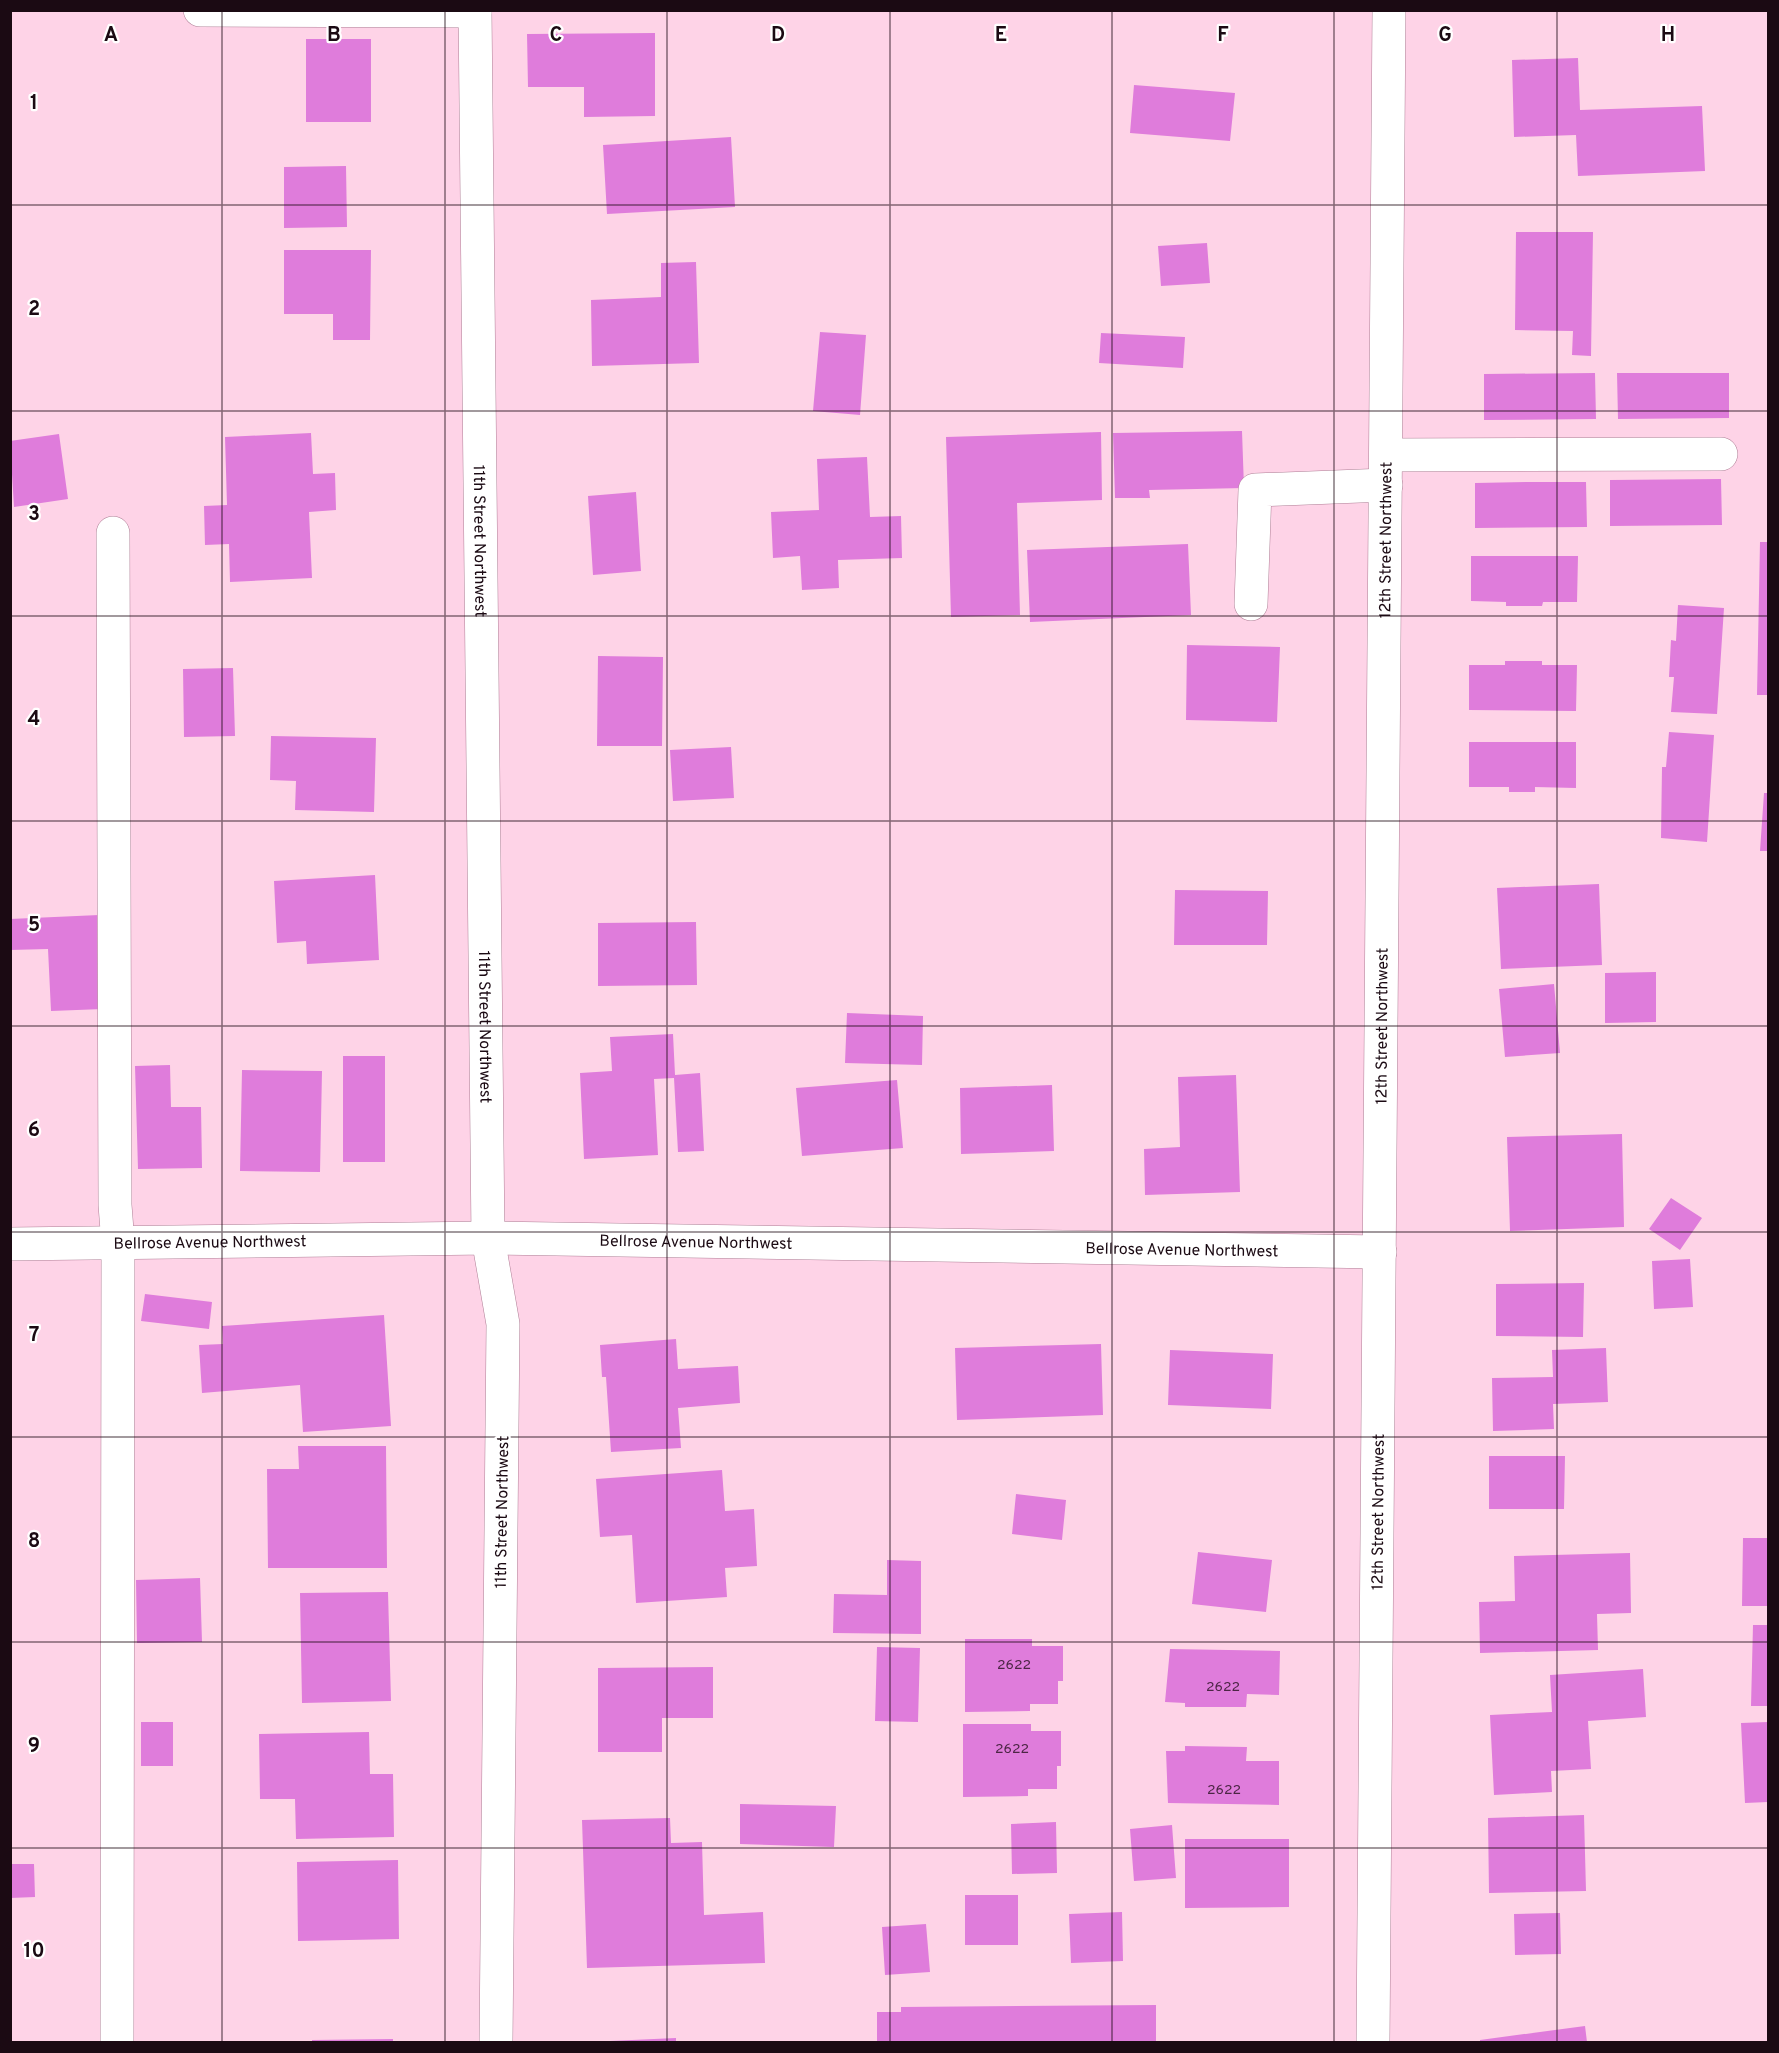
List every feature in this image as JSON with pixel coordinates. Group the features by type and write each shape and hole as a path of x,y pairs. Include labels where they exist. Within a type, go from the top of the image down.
{"street":[{"path":"200,10 475,11"},
{"name":"12th Street Northwest","path":"1373,2043 1389,10"},
{"name":"11th Street Northwest","path":"475,11 488,1238 503,1324 496,2043"},
{"path":"1251,604 1255,489 1386,470 1721,454"},
{"path":"113,533 115,1205 118,1243 117,2043"},
{"name":"Bellrose Avenue Northwest","path":"10,1244 488,1238 1380,1252"}],"building":[{"path":"655,33 655,116 584,117 584,87 528,87 527,34"},
{"path":"306,39 371,39 371,122 306,122"},
{"path":"1578,58 1580,110 1702,106 1705,171 1578,176 1576,135 1514,137 1512,60"},
{"path":"1134,85 1235,93 1230,141 1130,133"},
{"path":"731,137 735,207 607,214 603,145"},
{"path":"346,166 347,227 284,228 284,167"},
{"path":"1516,232 1593,232 1591,356 1572,355 1573,331 1515,330"},
{"path":"1207,243 1210,283 1161,286 1158,246"},
{"path":"284,250 371,250 370,340 333,340 333,314 284,314"},
{"path":"696,262 699,363 592,366 591,300 661,297 661,263"},
{"path":"820,332 866,335 860,415 813,411"},
{"path":"1101,333 1185,337 1183,368 1099,363"},
{"path":"1595,373 1596,419 1484,420 1484,374"},
{"path":"1617,373 1729,373 1729,418 1618,419"},
{"path":"1242,431 1244,488 1149,490 1150,498 1115,498 1113,433"},
{"path":"1101,432 1102,500 1017,503 1020,615 951,617 946,437"},
{"path":"311,433 313,474 335,473 336,510 309,512 312,578 230,582 229,544 205,545 204,506 227,505 225,437"},
{"path":"59,434 68,499 14,507 10,441"},
{"path":"867,457 870,517 901,516 902,558 838,560 839,588 802,590 800,556 773,558 771,512 819,510 817,459"},
{"path":"1721,479 1722,525 1610,526 1610,480"},
{"path":"1586,482 1587,527 1475,528 1475,483"},
{"path":"636,492 641,571 593,575 588,496"},
{"path":"1760,542 1768,542 1768,695 1757,695"},
{"path":"1188,544 1191,615 1030,622 1027,550"},
{"path":"1471,556 1578,556 1577,602 1543,602 1542,606 1506,606 1506,602 1471,601"},
{"path":"1678,605 1724,608 1717,714 1671,712 1674,677 1669,677 1671,640 1676,641"},
{"path":"1187,645 1280,647 1277,722 1186,720"},
{"path":"598,656 663,657 662,746 597,746"},
{"path":"1505,661 1542,661 1542,665 1577,665 1576,711 1469,710 1469,665 1505,665"},
{"path":"233,668 235,736 184,737 183,669"},
{"path":"1669,732 1714,735 1707,842 1661,838 1662,767 1666,767"},
{"path":"271,736 376,738 374,812 295,810 296,781 270,780"},
{"path":"1469,742 1576,742 1576,788 1535,787 1535,792 1509,792 1509,787 1469,787"},
{"path":"731,747 734,798 673,801 670,750"},
{"path":"1764,793 1768,793 1768,851 1760,851"},
{"path":"375,875 379,960 307,964 306,941 277,943 274,881"},
{"path":"1599,884 1602,965 1501,969 1497,888"},
{"path":"1175,890 1268,891 1267,945 1174,945"},
{"path":"99,915 103,1009 51,1011 48,949 10,950 10,919"},
{"path":"696,922 697,985 598,986 598,923"},
{"path":"1656,972 1656,1022 1605,1023 1605,973"},
{"path":"1554,984 1560,1053 1505,1057 1499,989"},
{"path":"847,1013 923,1016 922,1065 845,1063"},
{"path":"673,1034 675,1075 700,1073 704,1151 678,1152 674,1078 654,1079 658,1155 584,1159 580,1073 612,1071 610,1037"},
{"path":"343,1056 385,1056 385,1162 343,1162"},
{"path":"170,1065 171,1107 201,1107 202,1168 138,1169 135,1066"},
{"path":"242,1070 322,1071 320,1172 240,1171"},
{"path":"1236,1075 1240,1192 1145,1195 1144,1149 1180,1147 1178,1077"},
{"path":"897,1080 903,1148 802,1156 796,1088"},
{"path":"1052,1085 1054,1151 961,1154 960,1088"},
{"path":"1622,1134 1624,1227 1510,1231 1507,1137"},
{"path":"1671,1198 1702,1218 1680,1250 1649,1229"},
{"path":"1690,1259 1693,1307 1654,1309 1652,1261"},
{"path":"1584,1283 1583,1337 1496,1336 1496,1284"},
{"path":"145,1294 212,1302 209,1329 141,1321"},
{"path":"384,1315 391,1426 303,1432 300,1385 202,1393 199,1345 223,1344 222,1326"},
{"path":"676,1339 678,1369 738,1366 740,1403 678,1408 681,1448 611,1452 606,1377 602,1377 600,1345"},
{"path":"1101,1344 1103,1415 957,1420 955,1348"},
{"path":"1606,1348 1608,1402 1553,1404 1554,1429 1493,1431 1492,1378 1553,1377 1552,1350"},
{"path":"1170,1350 1273,1354 1271,1409 1168,1405"},
{"path":"298,1446 386,1446 387,1568 268,1568 267,1469 299,1469"},
{"path":"1489,1456 1565,1456 1564,1509 1489,1509"},
{"path":"722,1470 725,1511 754,1509 757,1566 725,1568 727,1597 636,1603 632,1535 600,1537 596,1479"},
{"path":"1016,1494 1066,1500 1062,1540 1012,1534"},
{"path":"1743,1538 1768,1538 1768,1606 1742,1606"},
{"path":"1198,1552 1272,1560 1266,1612 1192,1604"},
{"path":"1630,1553 1631,1613 1597,1614 1598,1650 1480,1653 1479,1602 1515,1601 1514,1556"},
{"path":"887,1560 921,1561 921,1634 833,1633 834,1594 887,1595"},
{"path":"200,1578 202,1642 137,1643 136,1580"},
{"path":"388,1592 391,1701 302,1703 300,1593"},
{"path":"1753,1625 1768,1625 1768,1706 1751,1706"},
{"path":"965,1639 1032,1639 1032,1646 1063,1646 1063,1681 1058,1681 1058,1704 1030,1704 1030,1711 965,1712"},
{"path":"877,1647 920,1648 918,1722 875,1721"},
{"path":"1170,1649 1280,1651 1279,1695 1247,1694 1246,1707 1185,1707 1185,1703 1165,1702"},
{"path":"713,1667 713,1718 662,1718 662,1752 598,1752 598,1668"},
{"path":"1643,1669 1646,1717 1588,1721 1591,1769 1551,1771 1552,1792 1494,1795 1490,1715 1552,1712 1550,1675"},
{"path":"141,1722 173,1722 173,1766 141,1766"},
{"path":"1768,1722 1768,1802 1745,1803 1741,1723"},
{"path":"963,1724 1031,1724 1031,1731 1061,1731 1061,1766 1057,1766 1057,1789 1028,1789 1028,1796 963,1797"},
{"path":"369,1732 370,1774 393,1774 394,1837 296,1839 295,1799 260,1799 259,1734"},
{"path":"1185,1746 1247,1747 1246,1761 1279,1761 1279,1805 1168,1803 1166,1751 1185,1751"},
{"path":"740,1804 836,1806 834,1847 740,1844"},
{"path":"1584,1815 1586,1891 1489,1893 1488,1818"},
{"path":"670,1818 671,1843 702,1842 704,1915 763,1912 765,1963 587,1968 582,1820"},
{"path":"1056,1822 1057,1873 1012,1874 1011,1824"},
{"path":"1172,1825 1176,1878 1134,1881 1130,1829"},
{"path":"1185,1839 1289,1839 1289,1907 1185,1908"},
{"path":"398,1860 399,1939 298,1941 297,1862"},
{"path":"10,1864 34,1864 35,1897 10,1898"},
{"path":"965,1895 1018,1895 1018,1945 965,1945"},
{"path":"1122,1912 1123,1961 1071,1963 1069,1914"},
{"path":"1560,1913 1561,1954 1515,1955 1514,1914"},
{"path":"926,1924 930,1972 885,1975 882,1927"},
{"path":"1156,2005 1156,2042 877,2042 877,2012 901,2012 901,2007"},
{"path":"1585,2026 1587,2042 1480,2042 1480,2040"},
{"path":"676,2038 676,2042 610,2042 610,2041"},
{"path":"393,2039 393,2042 312,2042 312,2040"}]}
